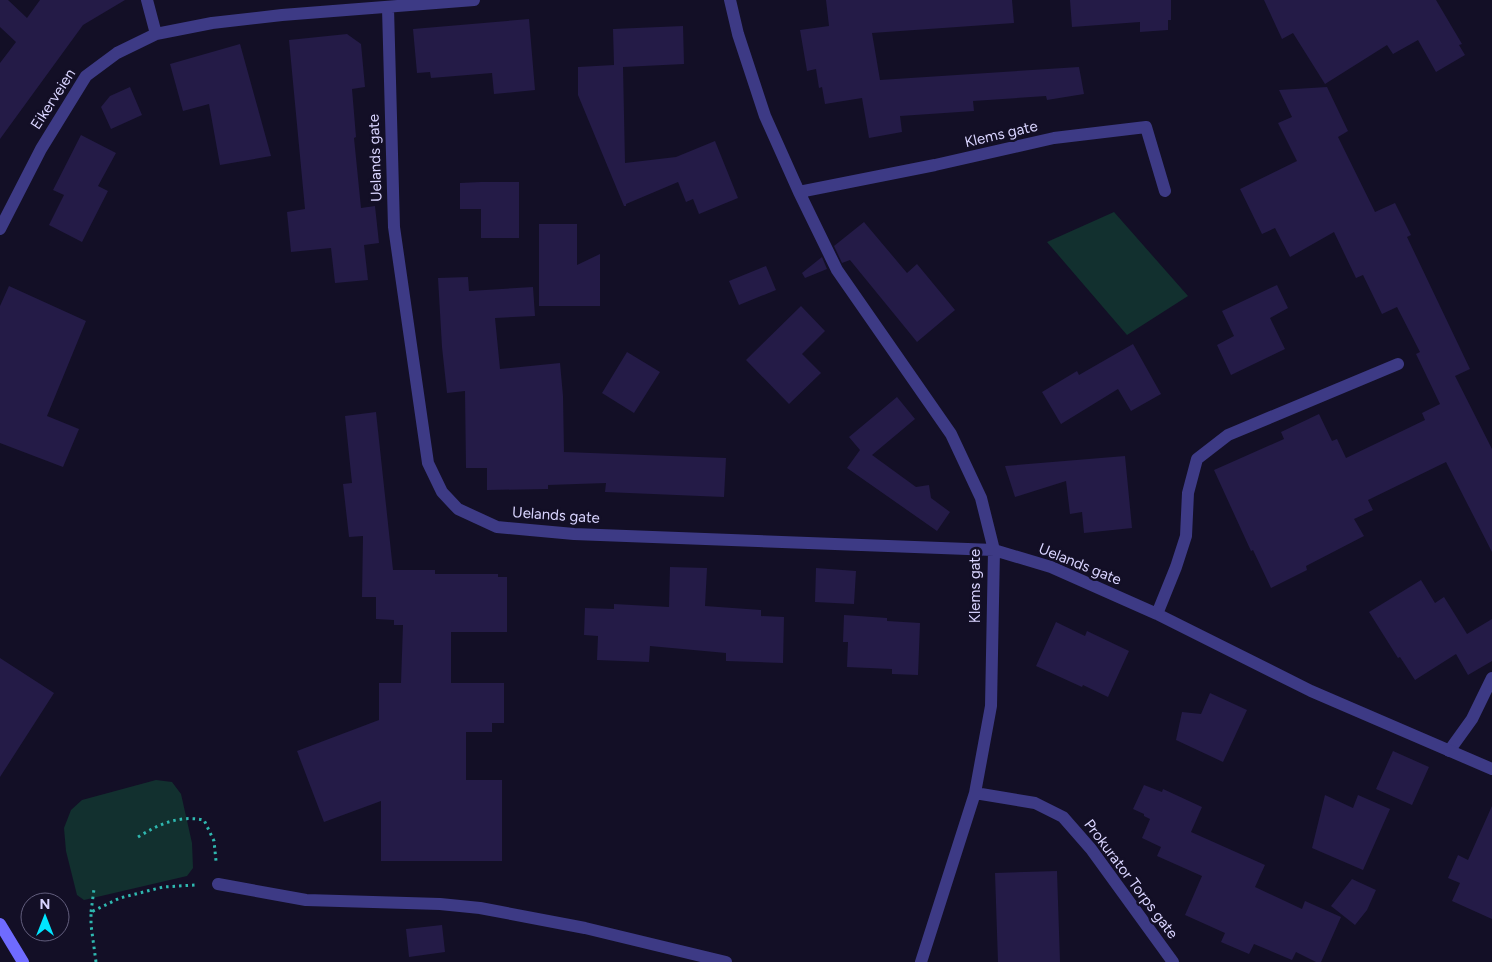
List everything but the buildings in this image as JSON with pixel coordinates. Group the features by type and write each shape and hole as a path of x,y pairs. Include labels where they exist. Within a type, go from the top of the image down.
{"main road":[{"path":"0,924 22,962"}],"street":[{"path":"147,0 156,34"},
{"name":"Eikerveien","path":"0,229 41,149 86,76 117,53 156,34 212,23 282,15 474,0"},
{"name":"Klems gate","path":"730,0 738,34 766,116 799,192 837,270 951,434 981,498 994,550 991,706 975,793 921,962"},
{"name":"Uelands gate","path":"388,8 394,227 428,463 442,492 458,510 498,527 574,534 994,550 1051,567 1157,614 1311,691 1492,769"},
{"name":"Klems gate","path":"799,192 935,165 1054,138 1146,127 1165,192"},
{"path":"1157,614 1186,536 1188,493 1196,459 1228,436 1398,364"},
{"path":"1449,751 1472,719 1492,678"},
{"name":"Prokurator Torps gate","path":"975,793 1035,803 1063,817 1091,850 1173,962"},
{"path":"218,884 306,900 440,904 480,908 585,928 726,962"}],"path":[{"path":"91,912 120,898 163,887 218,884 214,842 204,820 191,817 157,825 138,837"},
{"path":"94,889 91,925 96,962"}],"green space":[{"path":"1114,212 1188,296 1127,335 1047,242"},
{"path":"156,780 172,782 181,794 192,843 193,868 187,876 84,900 77,895 66,851 64,828 71,810 82,800"}]}
